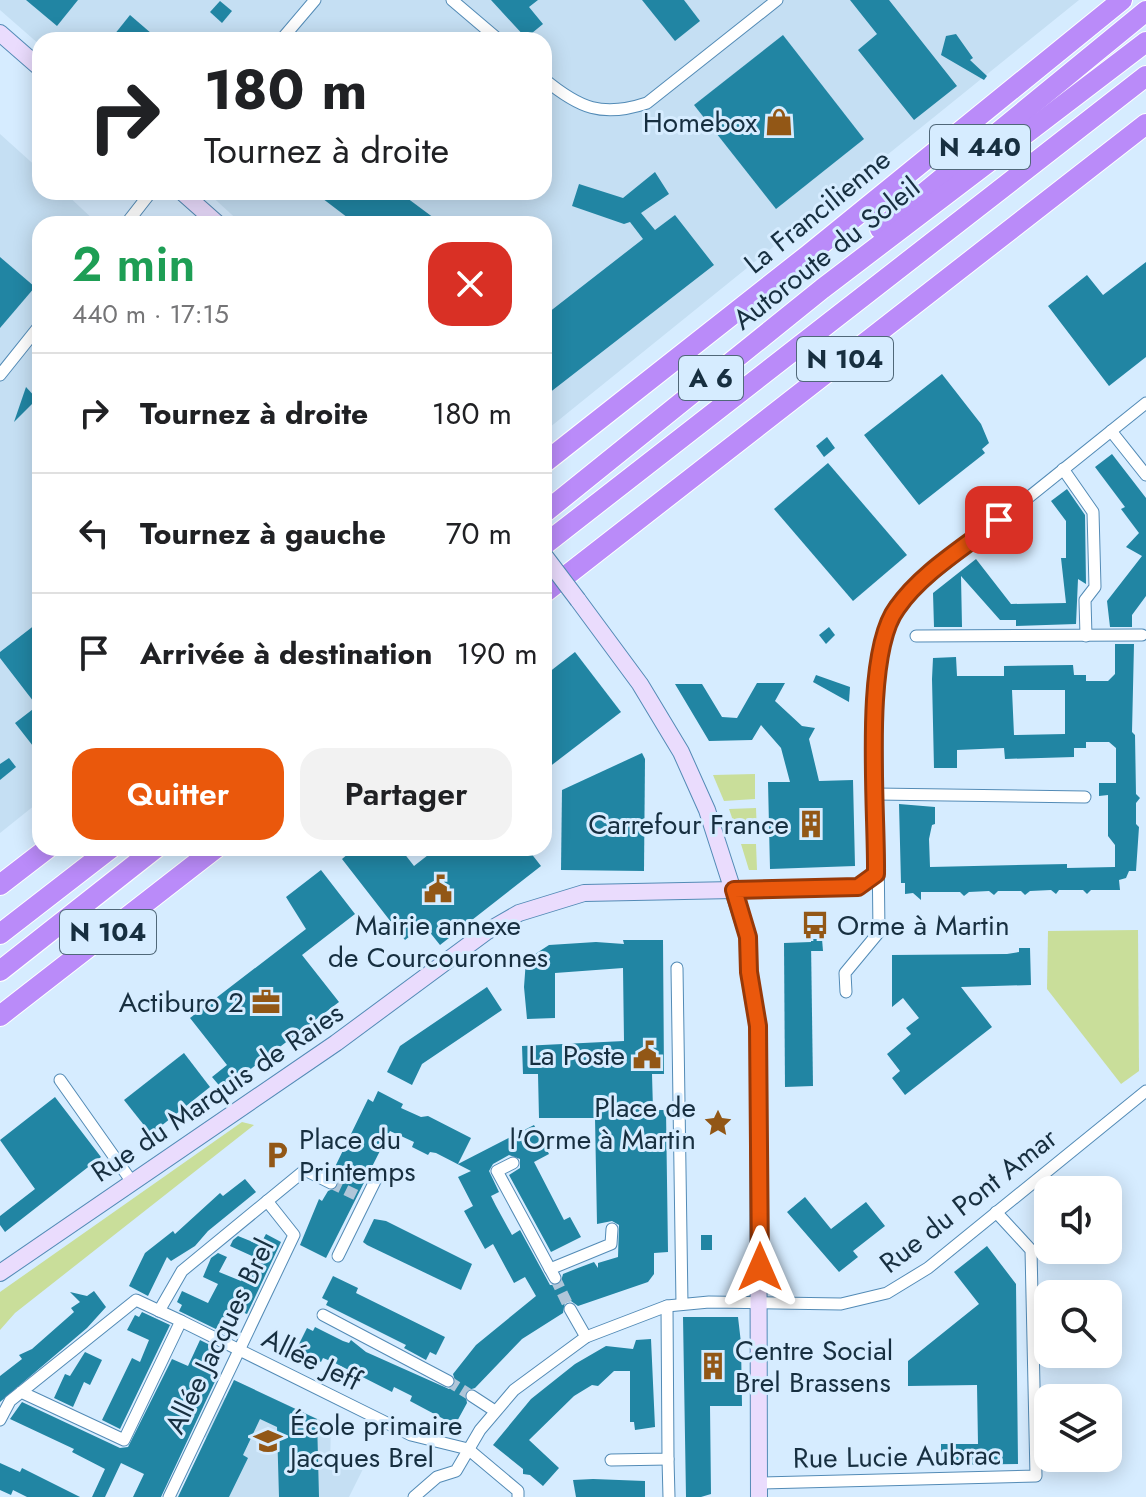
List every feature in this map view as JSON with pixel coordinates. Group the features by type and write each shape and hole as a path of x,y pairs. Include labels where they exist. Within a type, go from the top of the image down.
{"highway":[{"name":"La Francilienne","path":"552,457 808,255 1122,0"},
{"name":"N 440","path":"822,289 856,248 1146,11"},
{"name":"Autoroute du Soleil","path":"552,507 822,289 1146,42"},
{"name":"Autoroute du Soleil","path":"552,539 1146,76"},
{"name":"N 104","path":"552,587 1146,124"},
{"path":"0,885 38,856"},
{"path":"0,934 101,856"},
{"path":"0,971 146,856"},
{"name":"N 104","path":"0,1016 206,856"}],"main road":[{"path":"0,33 32,61"},
{"path":"191,200 209,216"},
{"path":"552,566 640,684 681,752 707,810 748,937 749,972 758,1026 759,1490"},
{"name":"Rue du Marquis de Raies","path":"0,1273 336,1043 486,932 519,913 563,898 606,891 734,890"}],"street":[{"path":"288,32 315,0"},
{"path":"452,0 490,32"},
{"path":"552,85 576,104 614,110 638,106 667,88 777,0"},
{"path":"132,216 145,200"},
{"path":"0,375 32,335"},
{"path":"846,992 845,973 879,932 876,676 881,643 894,611 929,575 1146,403"},
{"path":"1111,431 1146,475"},
{"path":"1063,469 1093,512 1095,587 1085,600 1086,636"},
{"path":"916,636 1142,635"},
{"path":"876,794 1085,797"},
{"path":"734,890 858,887 876,874"},
{"path":"677,968 682,1304"},
{"path":"60,1080 132,1182"},
{"name":"Rue du Pont Amar","path":"414,1497 437,1477 456,1471 495,1411 535,1372 586,1337 667,1306 760,1302 841,1304 887,1293 928,1268 1146,1091"},
{"path":"513,1163 497,1171 553,1274 611,1244 612,1229"},
{"path":"0,1420 10,1401 136,1300 159,1311 182,1271 305,1170 331,1183"},
{"path":"338,1256 378,1175"},
{"name":"Allée Jacques Brel","path":"169,1497 294,1235 267,1201"},
{"name":"Rue Lucie Aubrac","path":"759,1490 1036,1476 1031,1250 996,1212"},
{"path":"667,1306 669,1497"},
{"path":"570,1309 586,1337"},
{"name":"Allée Jeff","path":"159,1311 411,1435 468,1449"},
{"path":"323,1315 448,1381"},
{"path":"21,1392 124,1440 181,1321"},
{"path":"472,1396 495,1411"},
{"path":"468,1449 518,1491 518,1497"},
{"path":"611,1460 668,1459"}],"shaded area":[{"path":"0,0 1079,0 552,426 552,216 233,216 216,200 552,200 552,32 32,32 32,38 0,10"},
{"path":"0,134 32,163 32,200 72,200 90,216 32,216 32,807 0,833"},
{"name":"École primaire Jacques Brel","path":"234,1380 331,1425 330,1467 363,1469 349,1497 178,1497 207,1438 202,1435 221,1396 229,1400"}],"green space":[{"path":"755,774 755,799 724,801 713,775"},
{"path":"756,808 757,834 738,835 729,809"},
{"path":"741,844 756,844 757,870 749,870"},
{"path":"1138,930 1139,1071 1121,1084 1047,989 1048,931"},
{"path":"242,1122 254,1125 15,1313 0,1330 0,1292"}],"building":[{"path":"26,0 78,0 57,26"},
{"path":"491,0 538,0 529,7 543,24 533,32 520,32"},
{"path":"642,0 684,0 700,21 675,41"},
{"path":"850,0 889,0 957,86 914,120 858,50 877,34"},
{"path":"220,1 232,11 222,23 210,12"},
{"path":"130,15 150,32 116,32"},
{"path":"956,34 973,58 970,60 987,76 984,80 941,55 946,36"},
{"name":"Homebox","path":"783,35 864,139 776,209 694,105"},
{"path":"655,172 669,194 641,213 655,230 675,215 714,265 552,391 552,310 643,239 630,222 624,224 572,206 579,184 623,198"},
{"path":"324,200 410,200 431,216 346,216"},
{"path":"0,257 32,284 32,291 0,328"},
{"path":"1146,262 1146,357 1109,386 1048,306 1087,275 1103,295"},
{"path":"942,374 981,424 989,443 982,449 985,453 919,505 864,435"},
{"path":"26,387 32,394 32,404 14,422"},
{"path":"827,437 835,448 824,457 816,446"},
{"path":"1112,454 1146,498 1146,596 1132,615 1132,627 1110,627 1107,601 1142,556 1126,547 1139,533 1121,509 1125,507 1095,467"},
{"path":"828,463 907,555 853,601 774,509"},
{"path":"1067,489 1085,515 1086,584 1078,579 1076,624 1016,626 1016,620 1000,620 961,576 962,627 934,627 933,593 976,559 1011,604 1066,603 1061,558 1066,558 1066,521 1051,501"},
{"path":"32,627 32,700 0,658 0,652"},
{"path":"829,627 835,635 826,644 819,635"},
{"path":"1115,644 1134,644 1132,732 1135,735 1136,794 1140,798 1136,803 1136,824 1139,827 1136,871 1129,871 1126,878 1119,880 1120,890 1091,890 1087,894 1083,890 1059,890 1056,894 1051,890 1030,891 1025,895 1021,891 998,891 994,895 989,891 969,892 964,896 960,892 921,892 921,900 913,893 905,894 905,883 901,883 899,804 935,807 935,824 932,825 929,839 930,867 1067,864 1067,868 1115,867 1115,845 1108,836 1108,795 1099,796 1099,783 1116,783 1116,748 1109,742 1086,742 1086,748 1074,748 1074,757 1005,759 1004,748 957,750 957,768 934,768 933,658 956,657 957,676 1004,676 1004,666 1073,665 1074,675 1086,675 1086,681 1108,681 1115,674","holes":["1012,690 1065,690 1065,734 1014,735"]},
{"path":"575,652 621,712 552,765 552,670"},
{"path":"816,675 850,687 849,702 813,682"},
{"path":"757,683 785,683 775,701 802,726 815,728 809,739 819,781 853,780 855,866 770,869 768,782 790,782 781,748 761,725 752,740 709,741 675,684 702,684 722,717 737,718"},
{"path":"32,710 32,745 15,723"},
{"path":"642,753 645,759 644,871 561,870 562,790"},
{"path":"9,758 16,767 0,780 0,764"},
{"name":"Mairie annexe de Courcouronnes","path":"346,856 406,856 414,866 427,856 533,856 541,866 440,945 424,925 405,940 342,859"},
{"path":"321,870 355,914 302,955 339,1002 223,1090 212,1077 227,1065 190,1018 306,929 286,897"},
{"path":"811,939 822,939 823,951 811,951"},
{"path":"623,940 663,940 664,1074 652,1074 653,1110 666,1110 668,1252 654,1253 654,1274 648,1282 578,1306 571,1301 565,1302 563,1313 522,1339 475,1388 465,1391 467,1403 455,1425 410,1401 412,1396 394,1387 392,1392 333,1362 323,1358 321,1362 296,1350 307,1328 313,1331 315,1327 343,1341 349,1343 351,1340 366,1352 449,1389 456,1384 453,1374 476,1345 536,1296 525,1277 514,1283 493,1244 485,1249 464,1211 473,1206 458,1177 471,1171 436,1153 430,1152 428,1155 412,1147 414,1142 390,1131 326,1258 300,1245 319,1199 322,1201 328,1191 338,1187 333,1171 368,1099 373,1102 378,1091 403,1104 401,1108 421,1117 428,1116 471,1138 458,1164 534,1125 549,1154 534,1162 564,1220 570,1217 581,1237 551,1252 509,1175 520,1168 520,1159 509,1155 493,1164 489,1171 499,1192 491,1196 512,1235 520,1230 550,1285 560,1285 563,1274 594,1262 598,1268 598,1263 618,1257 619,1225 612,1221 597,1224 595,1118 539,1118 538,1074 523,1074 522,1046 624,1041 623,968 555,973 555,1018 527,1019 524,987 526,960 549,945 624,944"},
{"path":"811,942 813,1086 785,1087 784,943"},
{"path":"1019,948 1030,948 1031,985 961,987 992,1027 905,1095 892,1078 900,1071 887,1054 911,1034 906,1028 919,1018 903,998 892,1007 892,955 1007,954 1019,952"},
{"path":"487,987 502,1010 422,1064 412,1085 387,1072 400,1046"},
{"path":"184,1053 210,1087 151,1134 124,1100"},
{"path":"55,1097 101,1157 5,1232 0,1225 0,1216 35,1189 0,1140"},
{"path":"245,1179 256,1192 208,1231 195,1246 171,1261 167,1257 148,1296 129,1286 145,1253 173,1231 175,1234 220,1193 223,1196"},
{"path":"805,1197 831,1229 866,1202 885,1226 853,1251 858,1257 839,1272 787,1212"},
{"path":"374,1219 386,1221 472,1264 461,1290 363,1242"},
{"path":"266,1234 281,1242 247,1314 237,1310 226,1334 179,1311 182,1305 177,1302 182,1291 208,1303 218,1284 203,1277 211,1258 218,1253 227,1257 219,1272 241,1281 252,1256 230,1246 233,1240 238,1236 260,1245"},
{"path":"701,1235 712,1235 712,1250 701,1250"},
{"path":"987,1246 1016,1284 1018,1464 941,1465 941,1444 978,1444 977,1385 908,1386 908,1361 979,1304 954,1272"},
{"path":"333,1276 358,1288 356,1293 445,1337 436,1355 430,1352 426,1360 404,1348 406,1345 326,1305 328,1301 322,1298"},
{"path":"94,1291 106,1307 87,1328 0,1402 0,1376 22,1359 19,1355 32,1349 74,1312 71,1308 80,1302 70,1292 87,1296"},
{"path":"142,1312 170,1325 120,1429 102,1420 132,1358 140,1362 149,1340 127,1330 135,1315 139,1317"},
{"name":"Centre Social Brel Brassens","path":"683,1317 738,1317 741,1343 742,1406 710,1406 711,1494 701,1497 686,1497"},
{"path":"651,1339 655,1427 635,1430 634,1422 630,1422 630,1371 614,1371 598,1386 592,1385 574,1396 529,1440 559,1468 543,1486 530,1475 523,1474 523,1469 493,1445 531,1399 575,1364 606,1346 633,1349 636,1340"},
{"path":"200,1340 216,1348 206,1369 218,1375 161,1497 133,1497 144,1474 121,1463 105,1497 92,1497 105,1469 72,1452 74,1449 10,1419 22,1402 120,1448 128,1447 172,1359 188,1366"},
{"path":"85,1352 102,1360 90,1385 84,1382 73,1407 54,1398 65,1374 70,1376"},
{"name":"École primaire Jacques Brel","path":"234,1380 317,1419 319,1497 279,1497 277,1427 260,1419 243,1455 248,1458 229,1497 178,1497"},
{"path":"0,1463 20,1472 22,1468 80,1497 27,1497 13,1490 11,1495 0,1490"},
{"path":"573,1480 645,1481 645,1497 576,1497"}],"tunnel":[{"path":"331,1183 356,1195"},
{"path":"555,1278 570,1309"},
{"path":"448,1381 472,1396"}],"place":[{"name":"Homebox","path":"779,122"},
{"name":"Carrefour France","path":"811,824"},
{"name":"Mairie annexe de Courcouronnes","path":"438,889"},
{"name":"Orme à Martin","path":"815,925"},
{"name":"Actiburo 2","path":"266,1002"},
{"name":"La Poste","path":"647,1055"},
{"name":"Place de l'Orme à Martin","path":"718,1123"},
{"name":"Place du Printemps","path":"277,1155"},
{"name":"Centre Social Brel Brassens","path":"713,1366"},
{"name":"École primaire Jacques Brel","path":"268,1441"}],"route":[{"path":"760,1267 758,1026 749,972 748,937 734,890 858,887 876,874 876,676 881,643 894,611 907,595 999,520"}]}
